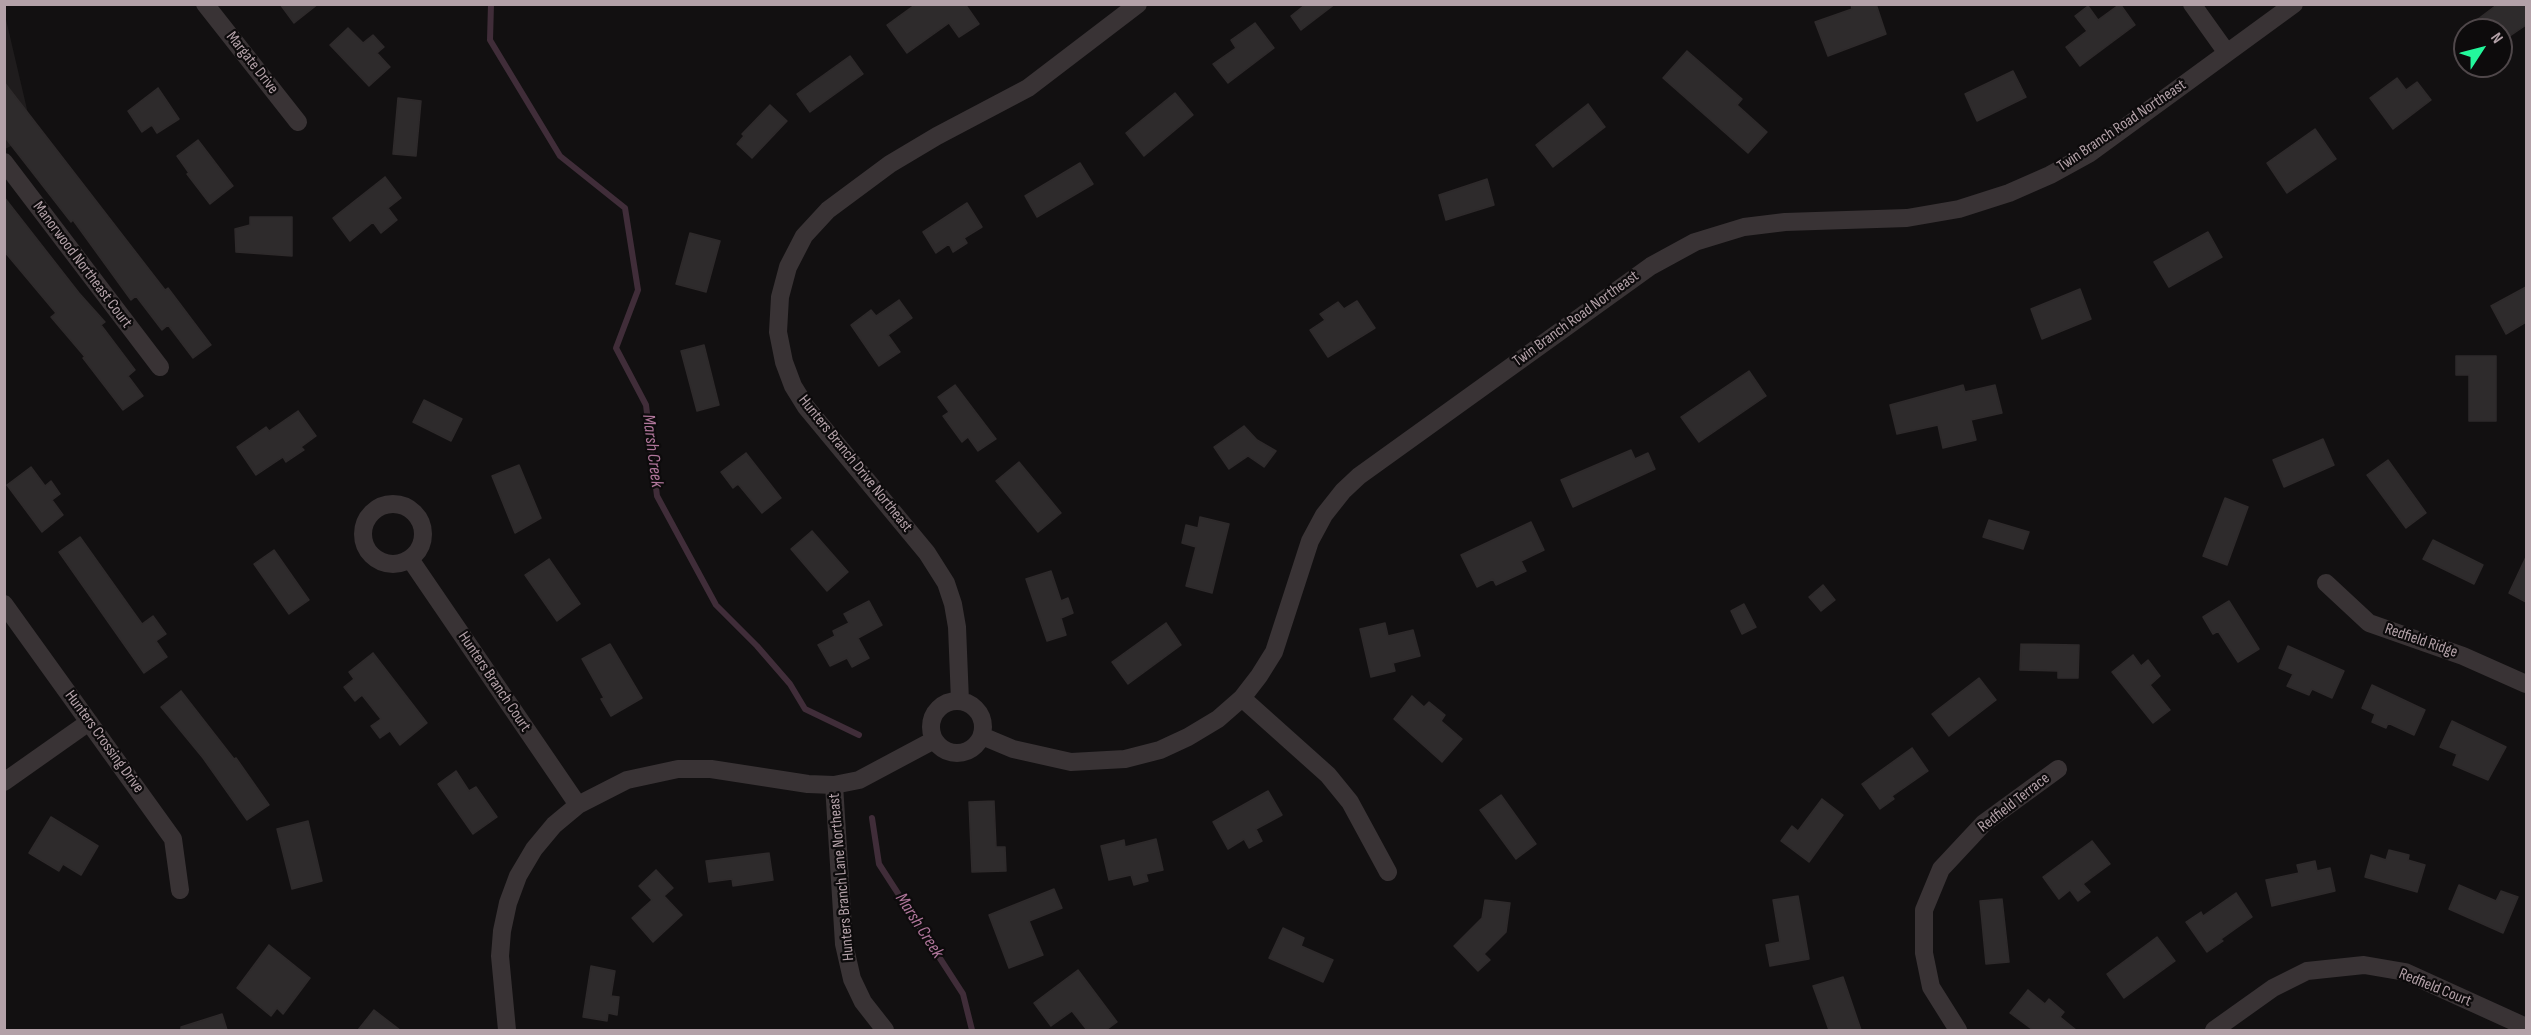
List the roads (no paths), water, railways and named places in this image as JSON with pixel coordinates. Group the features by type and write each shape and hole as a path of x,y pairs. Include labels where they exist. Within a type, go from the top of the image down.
{"street":[{"name":"Margate Drive","path":"205,4 298,122"},
{"name":"Hunters Branch Drive Northeast","path":"960,701 957,627 953,604 946,584 927,553 807,407 793,386 784,362 778,332 780,297 788,267 804,236 828,210 890,165 1028,87 1138,4"},
{"path":"2192,4 2227,53"},
{"name":"Twin Branch Road Northeast","path":"982,736 1013,749 1071,762 1125,759 1160,750 1188,737 1218,719 1242,698 1259,676 1274,652 1310,541 1324,514 1343,491 1359,476 1650,266 1695,242 1744,227 1785,222 1907,218 1959,209 2009,193 2050,175 2090,153 2294,4"},
{"name":"Manorwood Northeast Court","path":"4,162 160,367"},
{"name":"Hunters Branch Court","path":"410,559 578,805"},
{"name":"Redfield Ridge","path":"2326,583 2369,623 2463,656 2526,684"},
{"name":"Hunters Crossing Drive","path":"4,604 173,839 180,890"},
{"path":"1242,698 1328,775 1350,802 1388,872"},
{"path":"950,701 968,703 979,713 983,725 982,736 972,748 957,753 947,751 934,740 931,726 935,711 950,701"},
{"path":"4,782 89,722"},
{"path":"507,1030 500,956 508,903 518,876 534,849 554,825 578,805 627,780 678,769 711,769 808,784 834,785 860,780 934,740"},
{"name":"Redfield Terrace","path":"1958,1030 1931,987 1924,952 1924,910 1941,869 1984,823 2058,769"},
{"name":"Hunters Branch Lane Northeast","path":"834,785 844,944 852,979 863,1002 885,1030"},
{"name":"Redfield Court","path":"2214,1030 2273,988 2307,971 2364,965 2405,972 2526,1027"}],"waterway":[{"name":"Marsh Creek","path":"491,4 490,40 560,156 625,208 638,290 616,348 646,405 657,496 716,605 757,646 790,684 805,709 859,735"},
{"name":"Marsh Creek","path":"872,818 879,864 963,994 972,1030"}]}
